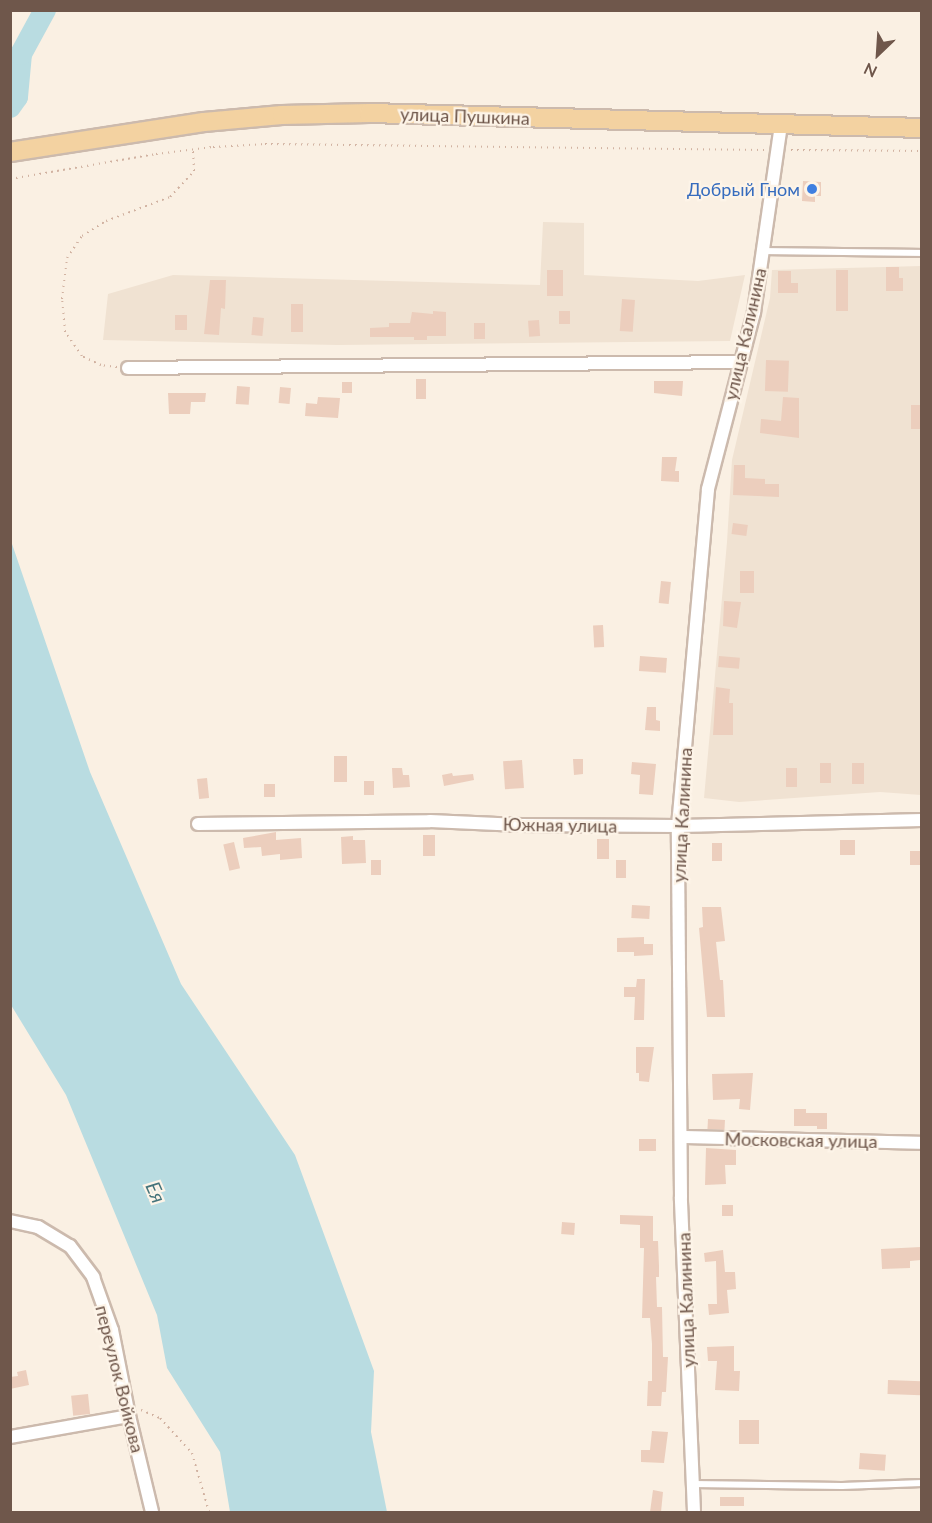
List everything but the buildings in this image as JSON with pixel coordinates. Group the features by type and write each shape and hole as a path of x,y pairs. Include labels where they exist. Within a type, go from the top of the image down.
{"main road":[{"name":"улица Пушкина","path":"10,152 204,122 292,115 369,113 921,128"}],"street":[{"name":"улица Калинина","path":"694,1512 681,1137 678,826 708,489 739,362 754,312 781,125"},
{"path":"128,368 739,362"},
{"name":"Южная улица","path":"198,824 430,821 520,825 678,826 921,820"},
{"name":"Московская улица","path":"681,1137 921,1143"},
{"name":"переулок Войкова","path":"10,1221 38,1227 70,1246 93,1277 112,1330 129,1416 152,1512"},
{"path":"10,1437 129,1416"}],"lane":[{"path":"764,251 921,253"},
{"path":"693,1484 842,1486 921,1483"}],"path":[{"path":"10,179 193,149 313,144 921,151"},
{"path":"128,368 102,365 82,356 65,332 62,299 67,258 82,236 106,221 170,197 194,171 193,149"},
{"path":"141,1410 160,1418 192,1453 209,1512"}],"shaded area":[{"path":"543,222 584,223 584,275 698,281 745,275 730,341 337,345 103,340 108,294 173,275 540,285"},
{"path":"921,266 921,795 880,792 739,802 704,798 732,460 770,298 772,270"}],"water":[{"path":"11,541 90,772 181,984 295,1155 374,1371 371,1432 387,1512 230,1512 220,1452 167,1368 157,1315 66,1095 11,1005"}],"waterway":[{"name":"Ея","path":"10,107 17,97 21,54 45,10"}],"place":[{"name":"Добрый Гном","path":"812,189"}]}
